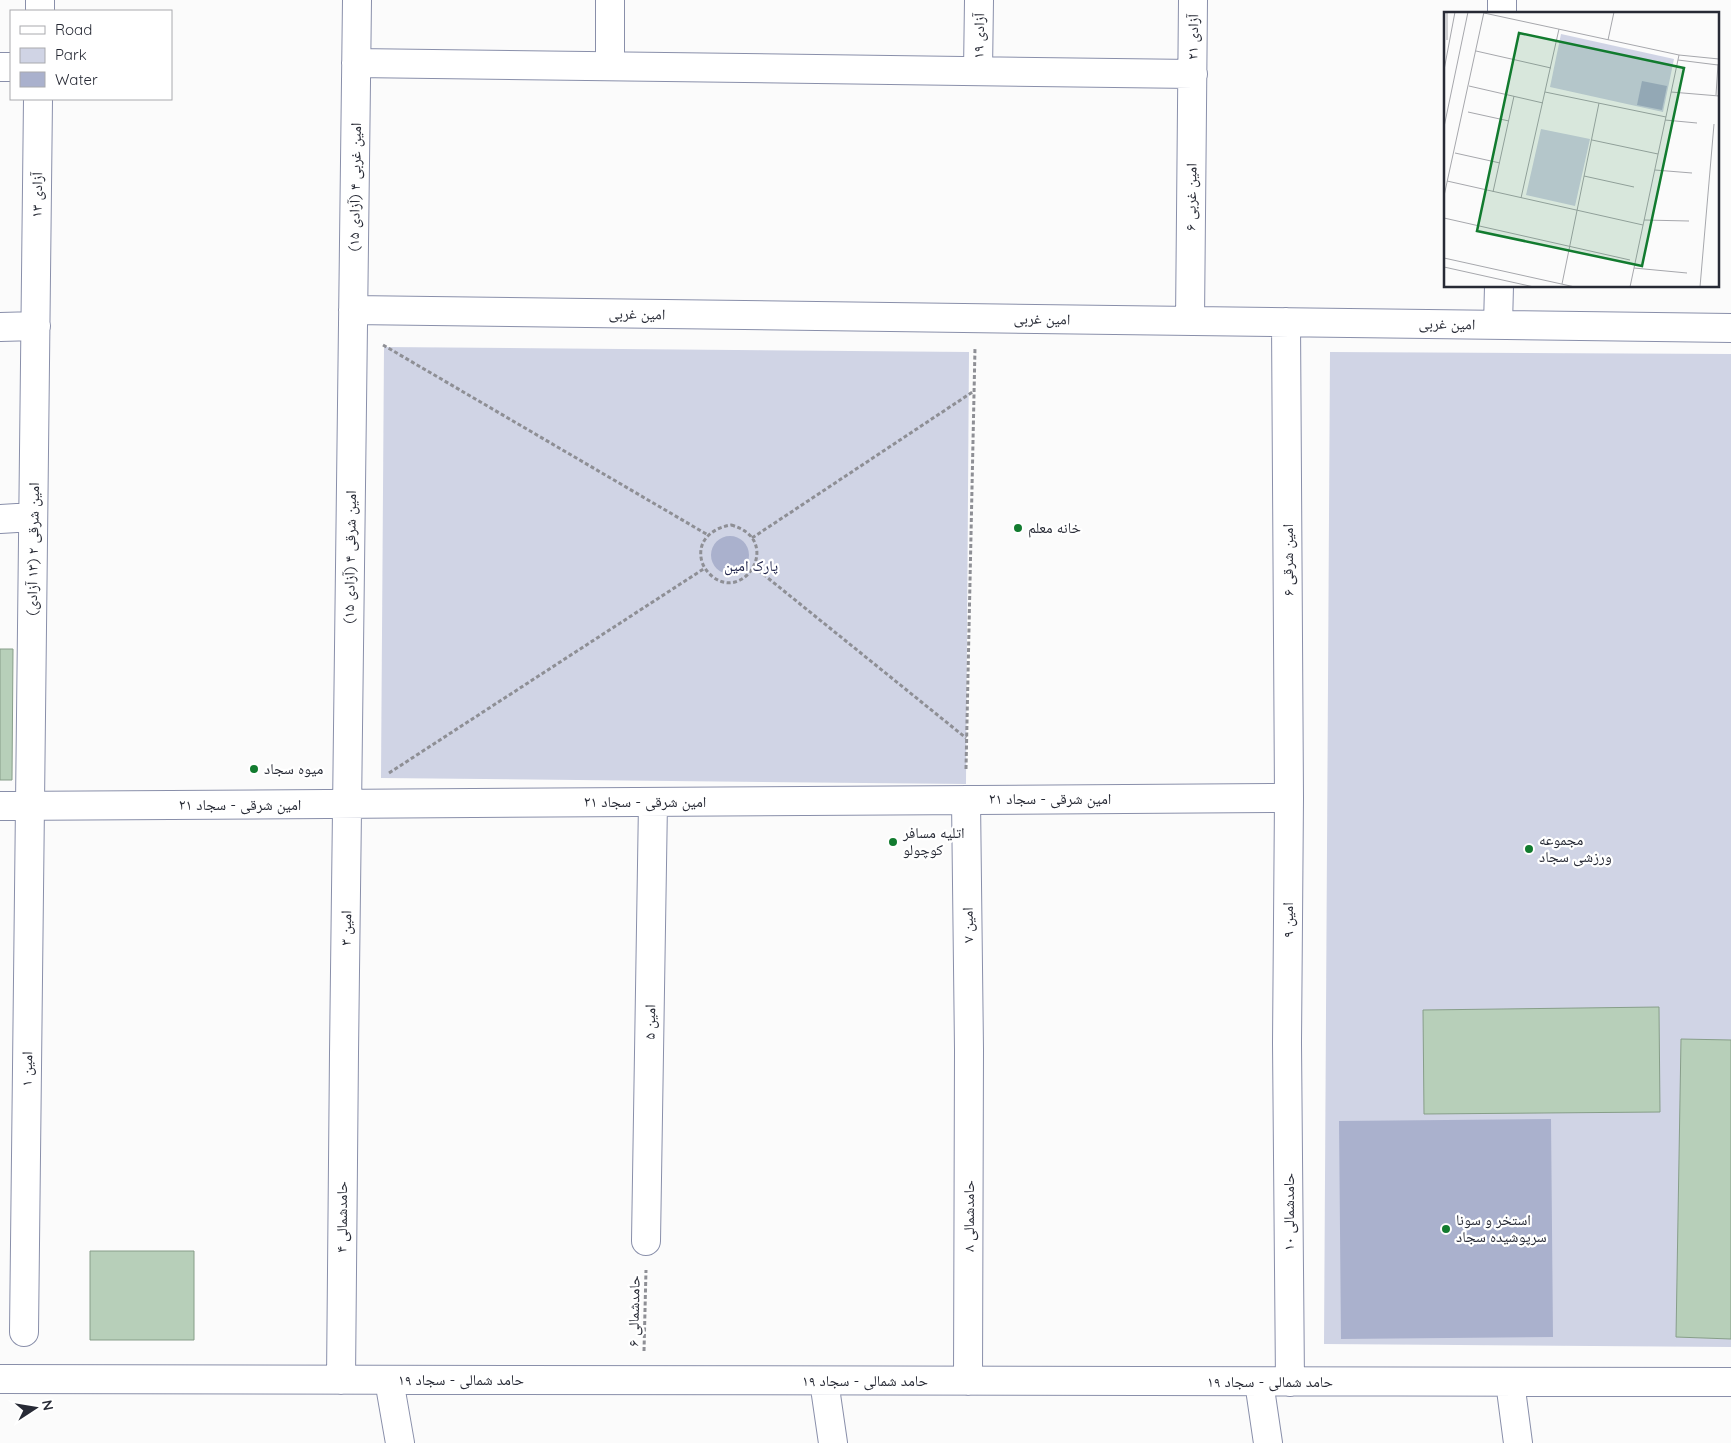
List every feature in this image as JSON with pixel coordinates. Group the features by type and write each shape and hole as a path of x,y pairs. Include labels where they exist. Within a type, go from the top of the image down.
{"street":[{"name":"امین غربی ۴ (آزادی ۱۵)","path":"353,310 358,0"},
{"path":"610,0 610,66"},
{"name":"۱۹ آزادی","path":"978,71 979,0"},
{"name":"آزادی ۲۱","path":"1192,74 1193,0"},
{"path":"356,63 1192,74"},
{"name":"امین غربی ۶","path":"1190,321 1192,74"},
{"name":"آزادی ۱۳","path":"36,292 38,100"},
{"path":"1498,325 1499,288"},
{"name":"امین شرقی ۲ (۱۳ آزادی)","path":"30,806 36,292"},
{"name":"امین غربی","path":"353,310 1731,328"},
{"name":"امین شرقی ۴ (آزادی ۱۵)","path":"348,804 353,310"},
{"name":"امین شرقی ۶","path":"1286,322 1289,798"},
{"path":"0,327 36,326"},
{"path":"0,519 33,517"},
{"name":"امین شرقی - سجاد ۲۱","path":"0,806 1289,798"},
{"name":"امین ۹","path":"1287,1043 1289,798"},
{"name":"امین ۷","path":"966,800 969,1050"},
{"name":"امین ۵","path":"646,1242 653,802"},
{"name":"امین ۳","path":"344,1053 348,804"},
{"name":"امین ۱","path":"24,1332 30,806"},
{"name":"حامدشمالی ۱۰","path":"1287,1043 1290,1382"},
{"name":"حامدشمالی ۸","path":"968,1381 969,1050"},
{"name":"حامدشمالی ۴","path":"341,1380 344,1053"},
{"name":"حامد شمالی - سجاد ۱۹","path":"0,1380 1731,1382"},
{"path":"389,1380 400,1443"},
{"path":"824,1381 833,1443"},
{"path":"1259,1382 1268,1443"},
{"path":"1510,1382 1518,1443"}],"path":[{"path":"353,310 384,346 708,535"},
{"path":"966,800 976,318"},
{"path":"752,538 974,390"},
{"path":"731,525 742,528 752,538 756,545 758,556 748,576 728,583 717,580 708,573 702,564 701,552 708,535 720,527 731,525"},
{"path":"753,566 966,738"},
{"path":"348,804 380,778 705,568"},
{"name":"حامدشمالی ۶","path":"644,1380 646,1242"}],"green space":[{"name":"پارک امین","path":"384,347 969,352 966,784 381,778"},
{"name":"مجموعه ورزشی سجاد","path":"1330,352 1731,354 1731,1347 1324,1344"}],"water":[{"path":"730,536 737,537 743,542 748,548 748,562 743,568 737,573 730,574 723,573 717,568 712,562 711,555 712,548 717,542 723,537"},
{"name":"استخر و سونا سرپوشیده سجاد","path":"1551,1119 1553,1337 1341,1339 1339,1121"}],"building":[{"path":"0,649 13,649 12,780 0,780"},
{"path":"1659,1007 1660,1112 1424,1114 1423,1010"},
{"path":"1681,1039 1731,1040 1731,1339 1676,1337"},
{"path":"90,1251 194,1251 194,1340 90,1340"}],"place":[{"name":"خانه معلم","path":"1018,528"},
{"name":"میوه سجاد","path":"254,769"},
{"name":"اتليه مسافر كوچولو","path":"893,842"},
{"name":"مجموعه ورزشی سجاد","path":"1529,849"},
{"name":"استخر و سونا سرپوشیده سجاد","path":"1446,1229"}]}
